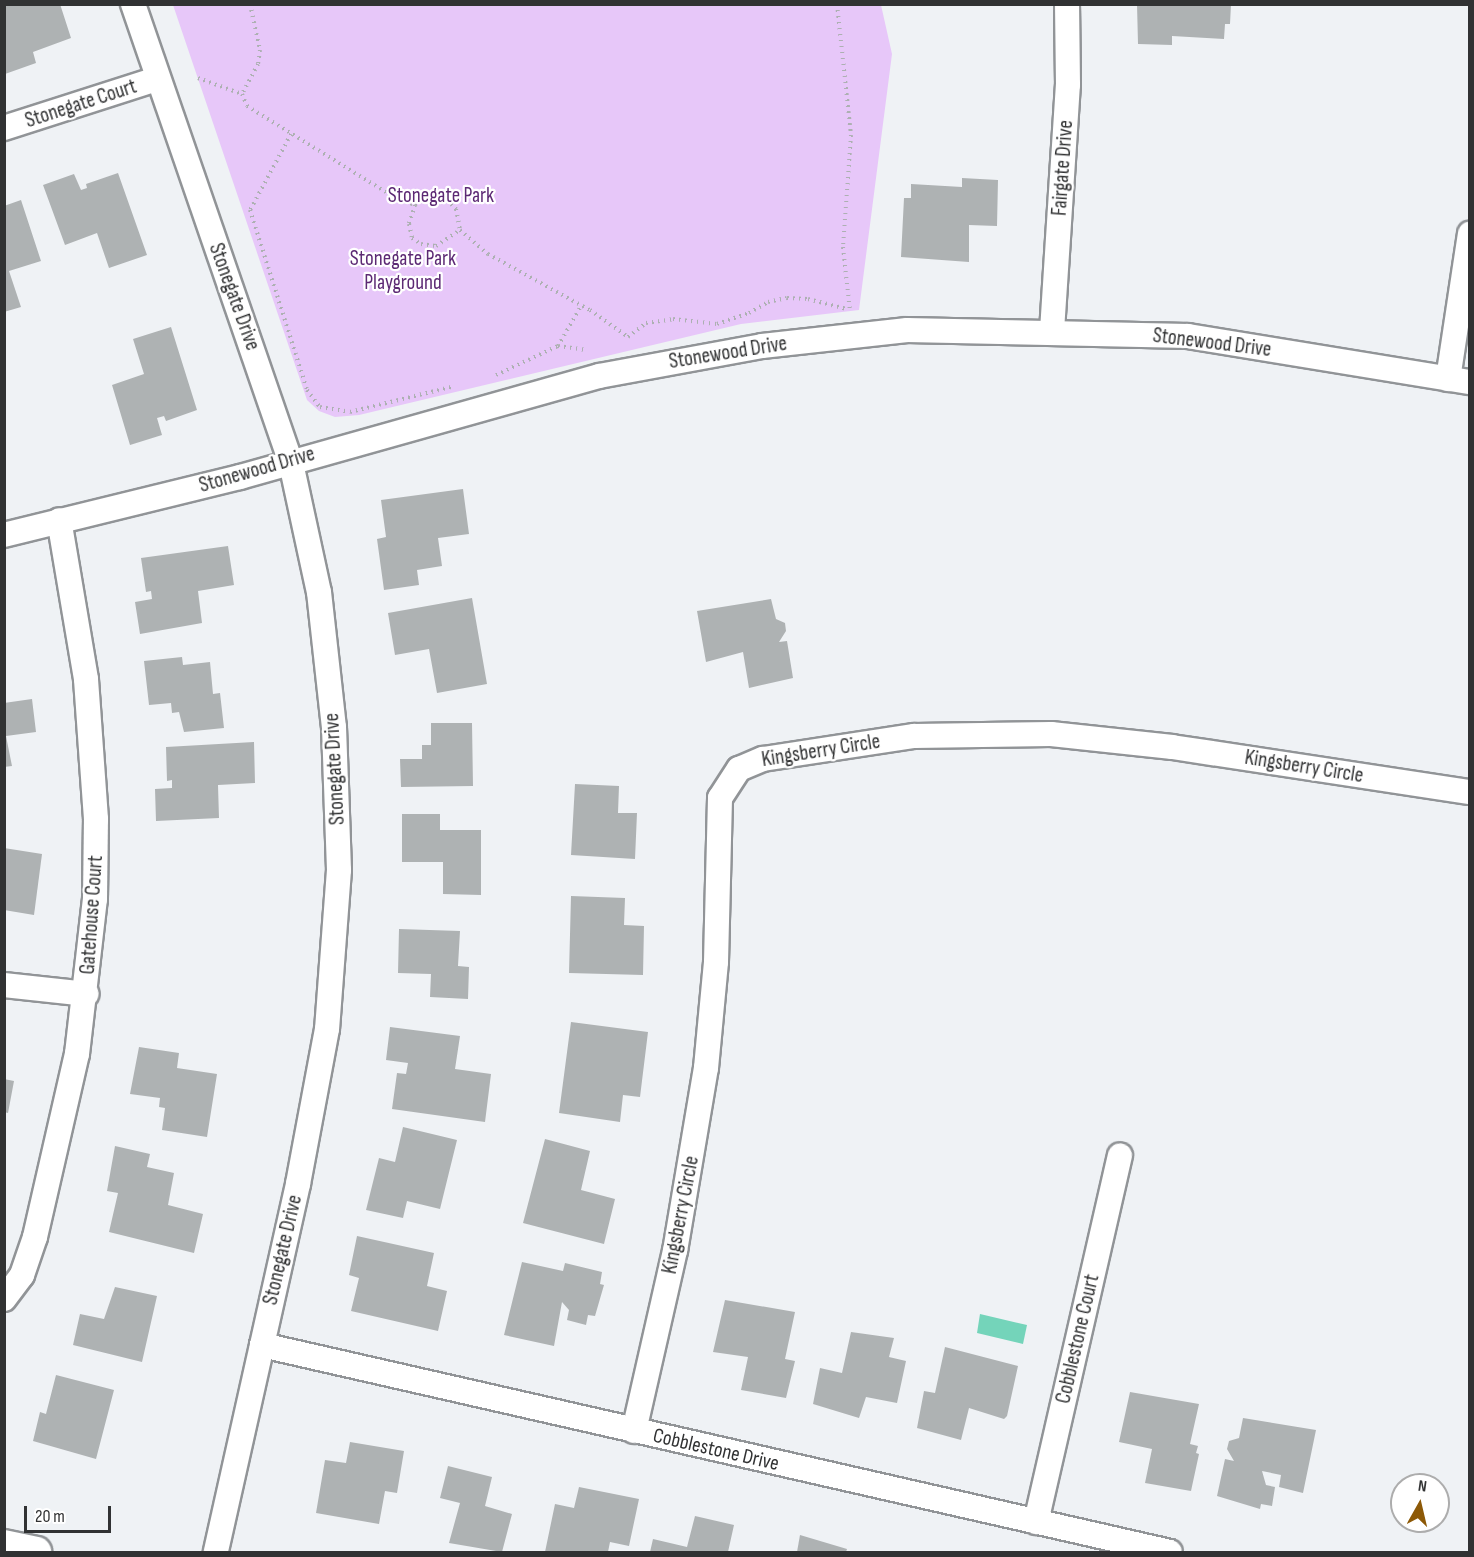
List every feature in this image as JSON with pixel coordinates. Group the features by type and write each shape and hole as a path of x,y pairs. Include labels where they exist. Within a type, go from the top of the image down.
{"street":[{"name":"Stonegate Drive","path":"133,4 291,463 320,603 334,727 339,870 327,1029 298,1184 216,1552"},
{"name":"Fairgate Drive","path":"1052,331 1068,85 1067,4"},
{"name":"Stonegate Court","path":"4,128 157,79"},
{"path":"1459,380 1470,234"},
{"name":"Stonewood Drive","path":"4,535 291,463 338,446 599,376 762,346 907,330 1052,331 1188,336 1459,380"},
{"name":"Gatehouse Court","path":"4,1299 22,1275 35,1238 87,994 95,899 96,819 86,679 59,520"},
{"name":"Kingsberry Circle","path":"634,1431 675,1251 706,1068 716,962 720,798 740,770 763,759 914,736 1052,734 1172,747 1470,792"},
{"path":"4,985 87,994"},
{"name":"Cobblestone Court","path":"1036,1522 1120,1155"},
{"name":"Cobblestone Drive","path":"261,1345 1170,1552"},
{"path":"4,1545 36,1552"}],"path":[{"path":"242,94 258,64 260,50 250,4"},
{"path":"619,344 646,323 673,319 717,324 750,313 768,302 787,298 842,306 850,312 843,248 851,135 837,4"},
{"path":"198,78 242,94 247,106 415,206"},
{"path":"291,134 250,210 307,390 314,400 331,411 350,412 459,385"},
{"path":"460,230 436,246 421,244 412,238 409,224 415,206 424,195 437,195 447,200 456,209 460,230 488,254 581,306 628,337"},
{"path":"558,346 581,306"},
{"path":"491,377 558,346 594,350"}],"green space":[{"name":"Stonegate Park","path":"173,5 881,5 892,54 859,310 741,324 359,415 335,417 319,411 307,400"}],"shaded area":[{"path":"980,1314 1027,1325 1023,1344 977,1333"}],"building":[{"path":"4,4 60,4 71,38 33,52 36,63 5,74"},
{"path":"1137,4 1231,4 1230,24 1225,24 1224,39 1172,36 1172,45 1138,44"},
{"path":"118,173 147,255 109,268 97,233 65,245 43,185 74,174 81,190 87,188 86,184"},
{"path":"962,178 998,180 997,226 969,225 969,262 901,257 904,198 911,198 911,184 962,187"},
{"path":"21,200 41,261 9,271 21,307 4,312 4,206"},
{"path":"171,327 197,410 166,421 164,416 157,418 162,435 130,445 112,385 144,374 133,339"},
{"path":"463,489 469,534 438,538 442,566 417,570 419,585 384,590 377,539 386,537 381,500"},
{"path":"228,546 234,585 198,591 202,623 140,634 135,602 152,599 151,591 146,592 141,558"},
{"path":"472,598 487,684 437,693 429,649 395,655 388,613"},
{"path":"771,599 776,619 785,623 786,631 779,642 787,641 793,678 749,688 743,652 706,662 697,611"},
{"path":"182,657 183,665 210,662 213,694 220,693 224,728 184,732 179,712 172,713 171,703 149,705 144,661"},
{"path":"32,699 36,732 6,736 12,766 4,767 4,703"},
{"path":"431,723 472,723 473,786 401,787 400,759 422,759 422,745 431,745"},
{"path":"254,742 255,783 218,785 219,818 156,821 155,789 172,788 172,780 167,781 166,747"},
{"path":"575,784 619,786 618,813 637,813 635,859 571,855"},
{"path":"402,814 440,814 440,830 481,830 481,895 443,894 443,862 402,862"},
{"path":"4,848 42,854 34,915 4,910"},
{"path":"571,896 625,898 624,925 644,926 643,975 569,973"},
{"path":"399,929 460,931 458,966 469,967 468,999 430,997 431,974 398,973"},
{"path":"571,1022 648,1032 640,1097 623,1095 620,1122 559,1113"},
{"path":"390,1027 460,1036 455,1069 491,1074 485,1122 392,1109 397,1073 406,1074 408,1063 386,1060"},
{"path":"139,1047 179,1053 177,1068 217,1074 207,1137 162,1130 165,1108 159,1107 160,1098 130,1094"},
{"path":"4,1079 14,1081 8,1113 4,1112"},
{"path":"403,1127 457,1140 440,1209 407,1201 403,1218 366,1210 379,1158 395,1162"},
{"path":"545,1139 590,1151 581,1190 615,1199 604,1244 523,1223"},
{"path":"115,1146 150,1154 147,1167 174,1173 168,1205 203,1214 194,1253 109,1232 118,1193 107,1191"},
{"path":"357,1236 434,1253 427,1286 447,1291 438,1331 351,1311 359,1278 349,1275"},
{"path":"522,1262 563,1271 565,1263 602,1272 600,1284 604,1285 595,1316 588,1315 586,1325 567,1320 569,1310 562,1302 554,1346 504,1335"},
{"path":"115,1287 157,1296 142,1362 73,1345 80,1314 104,1319"},
{"path":"725,1300 795,1312 785,1359 795,1361 786,1398 741,1390 748,1357 713,1352"},
{"path":"851,1332 894,1338 889,1357 906,1361 897,1403 866,1397 859,1418 813,1404 820,1368 842,1373"},
{"path":"945,1347 1018,1366 1007,1416 1004,1419 969,1408 961,1440 917,1428 924,1391 935,1393"},
{"path":"56,1375 114,1390 96,1459 33,1441 40,1412 46,1414"},
{"path":"1130,1392 1199,1404 1190,1444 1198,1446 1196,1453 1199,1454 1191,1491 1145,1483 1152,1449 1119,1442"},
{"path":"1243,1418 1316,1430 1303,1493 1279,1487 1281,1475 1262,1471 1266,1485 1275,1487 1272,1506 1261,1504 1260,1509 1217,1496 1225,1459 1234,1461 1227,1449 1229,1441 1239,1438"},
{"path":"350,1442 404,1451 397,1493 385,1491 379,1524 316,1513 325,1460 346,1463"},
{"path":"448,1466 492,1477 485,1506 512,1514 502,1552 449,1543 460,1503 440,1498"},
{"path":"579,1487 639,1499 629,1546 610,1542 608,1552 545,1552 555,1504 574,1508"},
{"path":"695,1516 734,1525 728,1552 650,1552 653,1539 687,1547"},
{"path":"800,1535 847,1549 846,1552 797,1552"}],"park label":[{"name":"Stonegate Park Playground","path":"403,271"}]}
